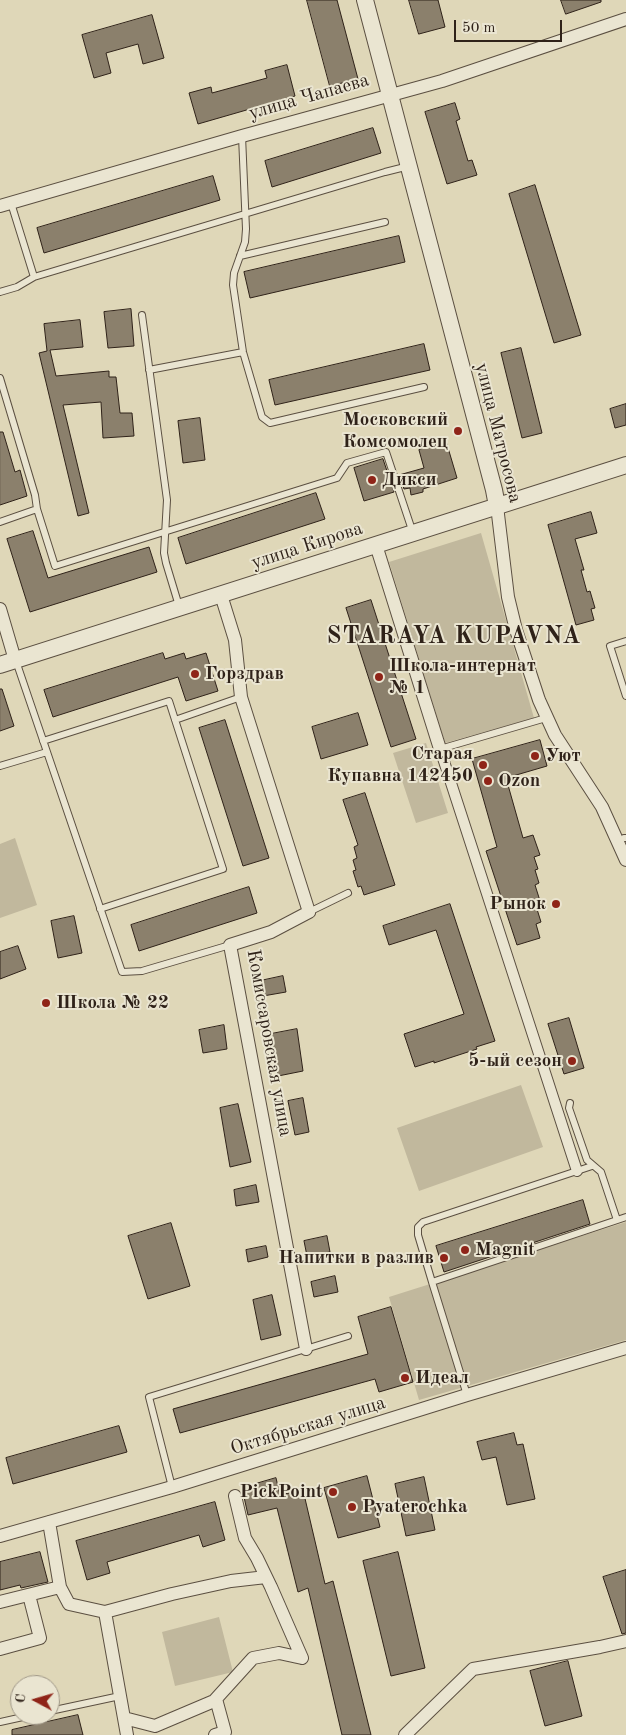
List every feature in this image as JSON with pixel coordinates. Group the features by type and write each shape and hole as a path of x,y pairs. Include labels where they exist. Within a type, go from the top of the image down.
{"street":[{"name":"улица Матросова","path":"365,0 492,483 508,597 516,630 546,718 566,753 602,807 626,860"},
{"name":"улица Чапаева","path":"5,205 242,136 442,81 626,19"},
{"name":"улица Кирова","path":"8,662 626,465"},
{"path":"376,545 440,749 578,1171"},
{"path":"220,595 234,640 241,697 309,912"},
{"path":"0,609 8,662"},
{"name":"Комиссаровская улица","path":"306,1349 230,945 271,932 309,912"},
{"name":"Октябрьская улица","path":"0,1536 172,1487 467,1395 626,1348"},
{"path":"124,1718 155,1726 214,1701 253,1658 279,1653 302,1658 266,1577 245,1538 235,1496"},
{"path":"49,1522 60,1587 69,1604 105,1612 231,1581 266,1577"},
{"path":"0,1602 60,1587"},
{"path":"0,1649 40,1638 29,1594"},
{"path":"105,1612 127,1735"},
{"path":"405,1735 473,1669 626,1641"},
{"path":"215,1735 225,1732 216,1699"}],"lane":[{"path":"242,136 245,242 234,273 233,285 243,352 262,417 270,423 424,387"},
{"path":"0,292 17,287 34,277 410,166"},
{"path":"5,205 34,277"},
{"path":"240,256 386,222"},
{"path":"142,315 167,500 164,553 180,608"},
{"path":"149,370 243,352"},
{"path":"0,378 55,566 337,478 347,463 386,452 413,533"},
{"path":"0,522 37,509"},
{"path":"626,641 610,646 626,696"},
{"path":"8,662 43,741 122,972 142,971 230,945"},
{"path":"175,720 241,697"},
{"path":"43,741 169,701 223,870 100,909"},
{"path":"440,749 546,718"},
{"path":"0,766 47,752"},
{"path":"309,912 348,892"},
{"path":"570,1103 569,1108 588,1160 592,1166 601,1172 617,1220"},
{"path":"467,1395 418,1235 418,1227 423,1222 592,1166"},
{"path":"432,1282 626,1217"},
{"path":"172,1487 150,1397 348,1336"},
{"path":"60,1709 120,1696"}],"shaded area":[{"path":"481,533 534,718 445,743 389,562"},
{"path":"426,743 448,813 416,823 393,753"},
{"path":"15,838 37,905 0,918 0,844"},
{"path":"521,1085 543,1147 419,1191 397,1128"},
{"path":"626,1222 626,1340 419,1400 389,1297"},
{"path":"219,1617 233,1672 175,1686 162,1632"}],"building":[{"path":"307,0 337,0 358,79 330,86"},
{"path":"409,0 438,0 445,27 419,34"},
{"path":"561,0 601,0 601,2 566,14"},
{"path":"152,15 164,58 143,64 138,44 106,53 111,73 94,78 82,35"},
{"path":"287,65 295,96 198,124 189,93 211,87 212,93 267,78 265,71"},
{"path":"455,103 460,119 456,121 468,161 472,160 477,175 447,184 425,112"},
{"path":"373,128 381,153 272,187 265,161"},
{"path":"213,176 220,200 44,253 37,228"},
{"path":"535,185 581,335 554,343 509,194"},
{"path":"399,236 405,262 250,298 244,272"},
{"path":"131,309 134,346 108,348 104,312"},
{"path":"80,320 83,347 50,350 56,376 109,371 109,377 116,377 120,413 132,413 134,436 103,438 101,402 63,405 89,513 78,516 39,353 47,351 44,324"},
{"path":"424,344 430,370 275,405 269,380"},
{"path":"521,348 542,433 522,438 501,353"},
{"path":"626,404 626,425 615,428 610,409"},
{"path":"200,418 205,460 183,463 178,421"},
{"path":"0,432 3,432 15,472 20,470 27,496 0,505"},
{"path":"446,441 457,478 411,495 410,488 404,489 399,475 424,468 419,450"},
{"path":"383,459 394,492 364,501 354,468"},
{"path":"316,493 325,519 186,564 178,538"},
{"path":"591,512 597,533 575,539 584,570 581,570 587,592 590,591 595,608 591,609 594,620 576,625 548,525"},
{"path":"33,531 48,578 149,547 157,572 30,612 7,539"},
{"path":"371,600 416,739 391,747 346,608"},
{"path":"163,653 165,659 184,653 186,659 206,653 218,691 186,701 178,677 53,717 44,690"},
{"path":"0,689 2,689 14,726 0,731"},
{"path":"358,713 368,745 321,759 312,727"},
{"path":"225,720 269,858 243,866 199,728"},
{"path":"540,740 547,766 506,778 523,838 533,835 540,855 534,857 538,869 535,870 539,883 535,885 541,904 536,906 541,922 536,924 540,938 517,945 486,851 497,847 472,759"},
{"path":"365,793 395,885 364,895 361,886 358,887 353,871 356,870 353,860 357,858 354,847 358,845 343,800"},
{"path":"249,887 257,913 139,951 131,925"},
{"path":"450,904 495,1041 434,1063 434,1061 415,1067 404,1034 464,1014 436,930 389,945 383,926"},
{"path":"74,916 82,953 58,958 51,921"},
{"path":"18,946 26,969 0,979 0,952"},
{"path":"283,976 286,992 263,996 260,981"},
{"path":"569,1018 584,1068 564,1074 548,1024"},
{"path":"224,1025 227,1049 203,1053 199,1030"},
{"path":"297,1029 303,1071 278,1076 271,1034"},
{"path":"303,1098 309,1132 295,1135 288,1101"},
{"path":"238,1104 251,1162 230,1167 220,1108"},
{"path":"256,1185 259,1202 236,1206 234,1190"},
{"path":"583,1200 590,1224 444,1272 436,1246"},
{"path":"171,1223 190,1286 148,1299 128,1236"},
{"path":"327,1236 330,1252 307,1256 304,1241"},
{"path":"266,1246 268,1257 248,1262 246,1250"},
{"path":"335,1276 338,1292 314,1297 311,1282"},
{"path":"272,1295 281,1335 261,1340 253,1300"},
{"path":"391,1307 413,1382 379,1392 375,1379 180,1433 173,1409 368,1354 358,1317"},
{"path":"119,1426 127,1452 13,1484 6,1458"},
{"path":"514,1433 517,1445 523,1444 535,1499 507,1505 496,1457 482,1460 477,1442"},
{"name":"Pyaterochka","path":"367,1476 380,1527 338,1538 324,1488"},
{"path":"424,1477 435,1530 406,1536 395,1484"},
{"path":"276,1478 280,1495 303,1490 325,1584 333,1581 371,1735 342,1735 308,1588 298,1592 277,1508 248,1515 242,1488"},
{"path":"215,1502 225,1540 203,1547 199,1535 107,1562 110,1573 87,1580 76,1541"},
{"path":"40,1552 48,1582 21,1588 20,1585 0,1590 0,1562"},
{"path":"398,1552 425,1668 391,1676 363,1561"},
{"path":"626,1570 626,1633 622,1634 603,1577"},
{"path":"568,1661 582,1716 545,1726 530,1671"},
{"path":"78,1715 83,1735 12,1735 12,1730 34,1725 60,1725 60,1719"}],"place":[{"name":"Московский Комсомолец","path":"458,431"},
{"name":"Дикси","path":"372,480"},
{"name":"Горздрав","path":"195,674"},
{"name":"Школа-интернат № 1","path":"379,677"},
{"name":"Уют","path":"535,756"},
{"name":"Старая Купавна 142450","path":"483,765"},
{"name":"Ozon","path":"488,781"},
{"name":"Рынок","path":"556,904"},
{"name":"Школа № 22","path":"46,1003"},
{"name":"5-ый сезон","path":"572,1061"},
{"name":"Magnit","path":"465,1250"},
{"name":"Напитки в разлив","path":"444,1258"},
{"name":"Идеал","path":"405,1378"},
{"name":"PickPoint","path":"333,1492"},
{"name":"Pyaterochka","path":"352,1507"}],"district":[{"name":"STARAYA KUPAVNA","path":"454,637"}]}
